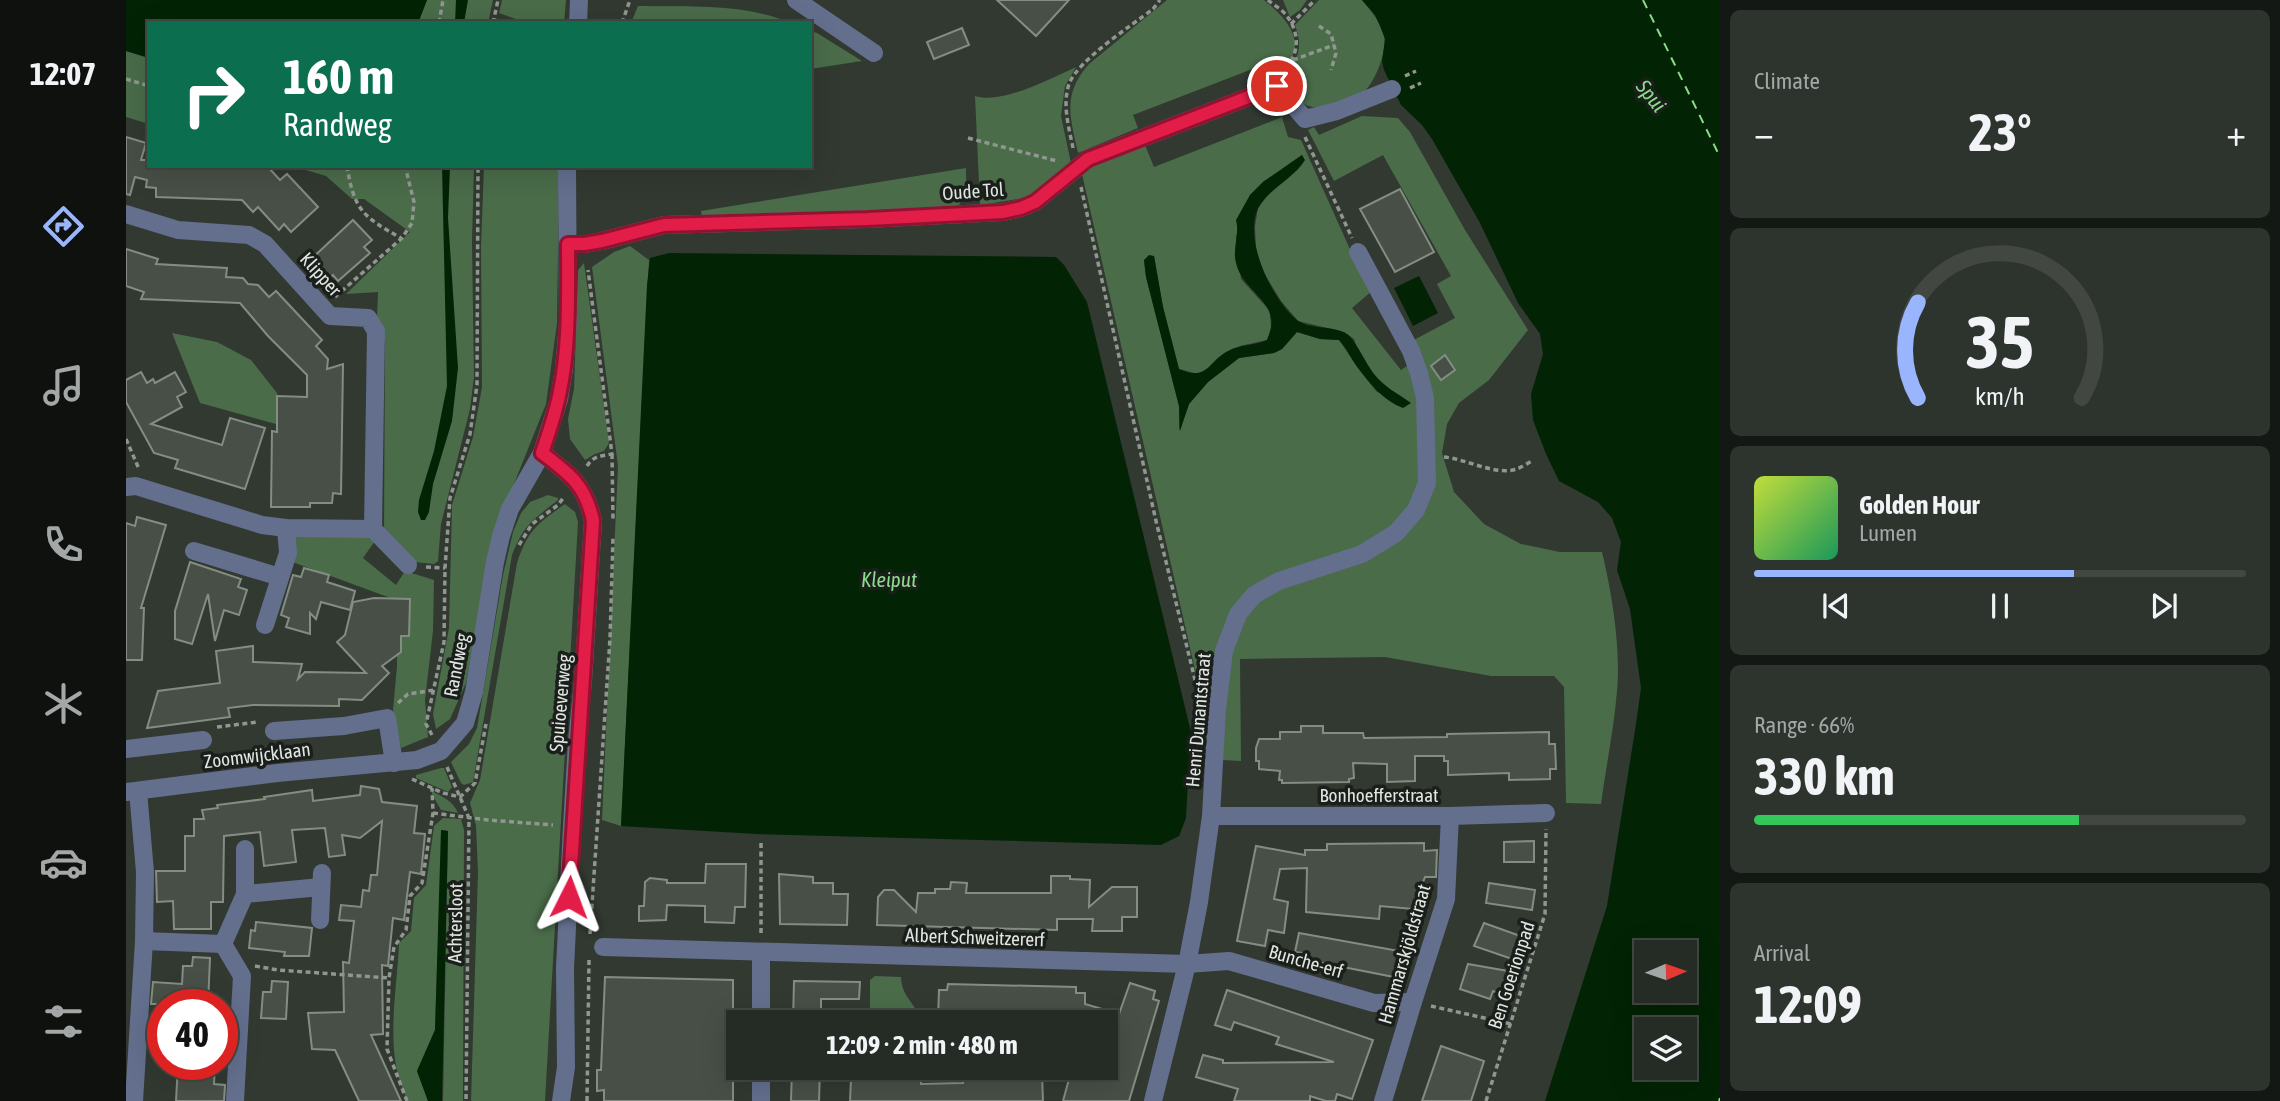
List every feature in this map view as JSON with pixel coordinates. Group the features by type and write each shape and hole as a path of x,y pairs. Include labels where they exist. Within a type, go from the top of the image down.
{"street":[{"path":"578,21 579,0"},
{"path":"796,0 874,54"},
{"path":"1277,86 1305,119 1338,111 1392,89"},
{"name":"Oude Tol","path":"576,244 664,225 868,219 1003,212 1021,208 1035,202 1076,166 1088,159 1277,86"},
{"name":"Randweg","path":"440,751 465,723 474,692 501,536 510,509 542,453 559,399 576,244 567,168"},
{"name":"Klipper","path":"126,214 178,230 249,235 265,244 330,316 368,318 376,331 373,529"},
{"name":"Henri Dunantstraat","path":"1153,1101 1187,964 1199,902 1211,816 1223,651 1238,614 1254,595 1279,581 1362,554 1396,533 1416,510 1427,483 1425,398 1419,373 1411,351 1359,252"},
{"name":"Spuioeverweg","path":"542,453 577,481 589,501 593,521 573,812 565,968 566,1067 561,1101"},
{"path":"131,487 262,525 286,528 373,529 408,565"},
{"path":"265,625 288,553 286,528"},
{"path":"194,551 280,577"},
{"path":"387,718 394,763"},
{"name":"Zoomwijcklaan","path":"274,731 344,726 387,718"},
{"name":"Zoomwijcklaan","path":"126,749 203,740"},
{"name":"Zoomwijcklaan","path":"132,792 277,773 417,760 440,751"},
{"path":"132,792 145,872 144,942 131,1045 134,1101"},
{"name":"Bonhoefferstraat","path":"1211,816 1450,816 1546,813"},
{"name":"Hammarskjöldstraat","path":"1383,1101 1446,899 1450,816"},
{"path":"223,944 245,894 245,849"},
{"path":"245,894 321,880 320,920"},
{"path":"144,942 223,944"},
{"path":"223,944 242,976 234,1101"},
{"name":"Albert Schweitzererf","path":"596,947 1187,964"},
{"path":"761,952 761,1010"},
{"name":"Bunche-erf","path":"1187,964 1229,961 1374,1003 1412,1002"},
{"path":"761,1080 761,1101"}],"path":[{"path":"439,21 443,0"},
{"path":"493,21 498,0"},
{"path":"623,21 630,0"},
{"path":"1160,0 1153,9 1080,65 1069,84 1066,113 1156,521 1197,688 1204,699 1217,710"},
{"path":"1268,0 1287,15 1291,24 1297,42 1293,60"},
{"path":"1291,24 1315,0"},
{"path":"1319,26 1331,34 1336,53 1331,70"},
{"path":"1277,86 1281,72 1293,60 1334,45"},
{"path":"126,79 147,85"},
{"path":"1305,119 1304,135 1359,252"},
{"path":"968,138 1076,166"},
{"path":"347,168 350,188 359,208 380,226 402,239"},
{"path":"323,308 402,239 412,223 414,202 406,168"},
{"name":"Randweg","path":"440,751 426,724 444,642 450,498 470,434 477,385 478,168"},
{"path":"576,244 612,454 613,522"},
{"path":"126,439 139,466 131,487"},
{"path":"516,553 532,524 558,505 591,460 612,454"},
{"path":"1426,457 1463,459 1497,470 1516,469 1532,461"},
{"path":"590,934 610,639 612,535"},
{"path":"387,718 399,701 408,694 434,691"},
{"path":"394,763 413,780 460,797 475,783 487,719"},
{"path":"203,740 214,727 262,722 274,731"},
{"name":"Achtersloot","path":"440,751 469,818 466,1101"},
{"name":"Achtersloot","path":"407,1101 387,1049 389,978 394,947 406,930 410,896 422,883 433,813 432,788"},
{"path":"433,813 533,823"},
{"name":"Ben Goerionpad","path":"1486,1101 1545,914 1546,813"},
{"path":"761,841 761,952"},
{"path":"587,1101 596,947"},
{"path":"233,961 278,970 389,978"},
{"path":"1412,1002 1511,1024"}],"shaded area":[{"path":"427,0 493,0 488,21 419,21"},
{"path":"502,0 566,0 564,21 521,21 499,13"},
{"path":"1167,0 1264,0 1289,26 1295,50 1291,59 1278,71 1273,61 1133,115 1138,128 1078,153 1070,106 1080,75 1089,64"},
{"path":"1283,0 1307,0 1300,10 1290,17"},
{"path":"1319,0 1362,0 1378,21 1385,42 1380,65 1365,91 1327,106 1312,107 1299,100 1287,84 1294,80 1290,69 1299,48 1295,25"},
{"path":"638,6 735,9 785,21 632,21"},
{"path":"812,32 817,33 862,61 812,69"},
{"path":"126,51 147,57 147,123 126,117"},
{"path":"1076,67 1065,86 1061,116 1071,163 1030,197 980,205 975,96 986,98 1012,94"},
{"path":"1362,116 1398,118 1410,132 1465,230 1528,330 1489,380 1459,403 1447,424 1442,453 1454,492 1484,524 1521,544 1560,552 1602,552 1615,621 1618,675 1601,804 1566,803 1564,687 1554,676 1491,676 1385,657 1240,659 1241,761 1222,760 1229,653 1247,612 1273,590 1344,567 1429,498 1412,341 1455,318 1437,284 1451,276 1383,155 1334,181 1308,130 1314,127 1319,135"},
{"path":"1282,117 1288,137 1301,140 1353,256 1372,291 1352,308 1401,370 1410,364 1420,406 1421,483 1413,504 1377,540 1254,588 1213,694 1205,695 1196,674 1082,174 1087,168 1145,145 1154,167","holes":["1302,155 1258,208 1255,226 1256,252 1262,270 1281,301 1298,321 1344,332 1354,339 1358,351 1375,376 1411,403 1377,392 1339,340 1320,339 1297,332 1282,349 1274,353 1239,358 1208,382 1189,404 1179,431 1179,406 1144,260 1154,256 1163,307 1179,369 1198,374 1205,372 1240,346 1267,340 1271,328 1270,311 1241,279 1236,237 1250,195 1263,182"]},
{"path":"299,168 474,168 474,377 470,409 441,524 438,561 434,564 415,562 384,533 385,342 377,318 378,292 346,294 410,232 364,199 352,199 326,176"},
{"path":"484,168 559,168 557,323 546,404 493,536 466,683 450,719 436,729 433,714 449,628 452,505 473,437 482,387 481,246"},
{"path":"966,168 964,197 952,211 702,217 701,211"},
{"path":"630,246 649,260 621,826 602,820 618,466 592,267 614,252"},
{"path":"584,263 609,443 604,451 585,460 570,439 568,419 574,389 578,270"},
{"path":"172,333 217,342 251,360 277,393 283,426 200,403"},
{"path":"548,495 558,500 530,523 512,555 473,782 464,785 451,762 469,744 477,728 513,532 521,513 530,502"},
{"path":"565,504 575,512 578,522 545,1101 471,1101 478,872 476,826 470,803 480,780 517,563 530,535 547,517"},
{"path":"294,534 368,535 375,541 363,558 396,585 405,571 434,580 433,631 425,700 428,737 401,748 393,710 397,666 396,600 287,560"},
{"path":"444,768 452,787 448,792 416,778 416,775"},
{"path":"432,791 450,802 458,813 441,810"},
{"path":"443,818 461,819 464,830 463,1101 443,1101 448,831 442,830 435,1030 417,1071 428,1101 408,1101 400,1083 394,1044 399,943 411,931 414,898 426,885 434,826"},
{"path":"875,976 901,977 904,991 916,1010 870,1010 870,980"}],"water":[{"path":"126,0 427,0 419,21 147,21 147,57 126,51"},
{"path":"456,0 468,0 464,21 455,21"},
{"name":"Spui","path":"1362,0 1720,0 1720,1101 1545,1101 1607,906 1641,688 1630,609 1617,570 1621,542 1612,518 1598,502 1559,481 1546,454 1533,420 1531,394 1543,354 1540,334 1518,303 1480,223 1432,139 1401,105 1384,70 1382,61 1385,39 1375,15"},
{"path":"1302,155 1305,160 1265,198 1255,218 1257,249 1269,282 1287,310 1297,320 1347,334 1378,378 1411,403 1403,408 1384,396 1363,374 1339,340 1320,339 1297,332 1282,349 1274,353 1239,358 1208,382 1189,404 1180,431 1179,406 1144,260 1149,255 1154,256 1163,307 1179,369 1202,372 1221,355 1233,349 1267,340 1271,316 1267,307 1240,274 1236,263 1236,220 1250,195 1263,182"},
{"path":"442,168 450,168 448,218 458,368 452,421 433,484 429,512 425,520 421,520 418,512 419,500 434,451 447,386"},
{"name":"Kleiput","path":"669,253 1056,257 1064,265 1087,302 1196,753 1189,762 1186,818 1179,836 1161,845 756,834 621,826 647,285 650,258"},
{"path":"1419,276 1438,313 1413,326 1394,288"},
{"path":"441,830 448,831 442,1101 428,1101 417,1071 435,1030"}],"building":[{"path":"997,0 1069,0 1036,36"},
{"path":"962,28 969,45 934,59 927,42"},
{"path":"126,137 146,143 141,160 147,160 147,168 269,168 280,180 287,174 318,207 291,232 284,224 279,230 258,207 253,212 242,200 156,197 156,188 146,187 147,180 135,177 130,195 126,194"},
{"path":"1400,189 1434,252 1395,272 1360,209"},
{"path":"353,220 372,240 364,247 370,253 338,281 333,275 326,282 308,262"},
{"path":"126,249 158,259 156,264 227,268 226,277 243,278 248,284 258,285 269,297 276,291 322,340 316,346 328,359 327,369 343,364 341,494 333,493 332,503 310,503 310,507 271,507 272,431 277,432 277,396 307,397 307,375 240,303 141,299 144,292 126,286"},
{"path":"1445,355 1455,370 1441,380 1431,366"},
{"path":"141,372 147,383 153,379 155,383 175,372 186,392 177,397 182,407 151,424 222,445 230,418 265,428 245,489 175,468 178,460 154,453 126,402 126,380"},
{"path":"137,517 166,525 141,608 144,608 142,660 126,660 126,523 135,526"},
{"path":"190,562 241,579 238,587 247,590 239,615 224,610 215,641 208,594 192,644 175,639 175,611"},
{"path":"304,568 329,575 327,582 355,591 350,610 321,602 316,619 310,613 310,634 286,627 289,618 281,615 293,575 301,577"},
{"path":"374,598 410,599 409,636 401,636 401,652 382,666 389,673 362,700 339,699 339,706 253,705 228,708 230,717 147,728 158,691 220,683 216,651 253,646 253,662 302,664 298,679 305,672 366,673 337,642 345,635 353,602"},
{"path":"1301,726 1323,726 1323,733 1363,733 1364,738 1549,732 1549,744 1555,744 1556,769 1550,769 1550,779 1509,780 1509,773 1448,775 1448,761 1444,761 1444,756 1415,756 1415,781 1387,782 1387,764 1353,763 1354,778 1349,779 1349,782 1282,783 1282,780 1279,780 1280,771 1259,769 1256,748 1259,739 1280,739 1280,732 1301,732"},
{"path":"361,786 379,789 382,802 417,806 414,833 425,834 421,874 410,872 404,920 393,918 388,966 382,965 383,1034 371,1035 401,1101 359,1101 335,1050 312,1049 308,1013 344,1012 343,962 349,963 354,921 339,920 341,905 361,907 363,890 369,891 371,875 377,875 382,821 360,838 342,835 345,855 329,857 325,828 292,830 296,862 264,866 260,832 224,836 223,902 211,902 211,929 174,929 173,901 157,902 156,871 185,871 185,836 194,836 194,819 204,819 202,810 218,808 217,805 312,790 313,801 360,795"},
{"path":"1534,841 1534,862 1504,862 1504,842"},
{"path":"1424,843 1424,851 1437,850 1436,877 1425,877 1413,909 1380,906 1379,919 1306,912 1307,868 1280,869 1274,899 1288,902 1284,933 1268,930 1265,946 1237,941 1256,846 1305,855 1305,850 1327,850 1327,844"},
{"path":"706,864 746,864 745,907 735,907 734,923 705,922 705,906 667,905 666,920 639,921 639,906 644,906 645,882 650,878 667,880 667,883 705,883"},
{"path":"779,874 813,877 813,883 833,883 833,894 848,894 847,925 780,924"},
{"path":"1051,876 1090,880 1089,907 1112,887 1137,887 1137,917 1122,917 1122,931 1092,931 1093,919 1057,919 1057,930 877,925 878,897 884,890 894,890 916,912 918,893 935,893 935,889 950,889 951,882 967,883 966,893 1051,893"},
{"path":"1489,883 1535,890 1532,910 1486,903"},
{"path":"256,922 312,928 309,956 284,956 285,952 249,948 251,930 255,931"},
{"path":"1484,923 1526,938 1518,961 1474,946"},
{"path":"1299,933 1399,951 1394,977 1302,959 1303,953 1295,952"},
{"path":"193,957 210,958 209,989 152,989 153,982 182,984 183,966 192,966"},
{"path":"1468,964 1514,972 1506,996 1493,991 1490,999 1460,989"},
{"path":"605,977 733,980 733,1010 726,1010 726,1080 733,1080 733,1101 604,1101 604,1090 597,1091 597,1070 601,1070"},
{"path":"272,981 288,982 286,1019 261,1018 263,992 271,992"},
{"path":"794,981 860,982 859,999 821,999 821,1010 793,1010"},
{"path":"1130,983 1155,991 1153,999 1159,1001 1129,1101 1063,1101 1069,1080 1118,1080 1119,1014"},
{"path":"948,984 1076,987 1076,993 1085,993 1085,1004 1105,1010 938,1010 939,990 947,990"},
{"path":"1227,990 1373,1040 1352,1099 1337,1094 1335,1101 1310,1096 1310,1101 1234,1101 1238,1089 1196,1077 1203,1055 1223,1060 1223,1063 1334,1062 1276,1044 1279,1037 1234,1022 1231,1030 1215,1025"},
{"path":"1441,1046 1484,1061 1471,1101 1422,1101"},
{"path":"177,1080 214,1080 214,1084 225,1085 224,1101 176,1101"},
{"path":"792,1080 820,1080 819,1101 791,1101"},
{"path":"851,1080 921,1080 921,1084 963,1083 963,1080 1042,1080 1043,1101 850,1101"}],"ferry route":[{"path":"1643,0 1720,157"}],"route":[{"path":"569,897 593,521 589,501 577,481 542,453 559,399 564,369 568,323 568,244 602,241 664,225 868,219 1003,212 1021,208 1035,202 1076,166 1088,159 1277,86"}]}
